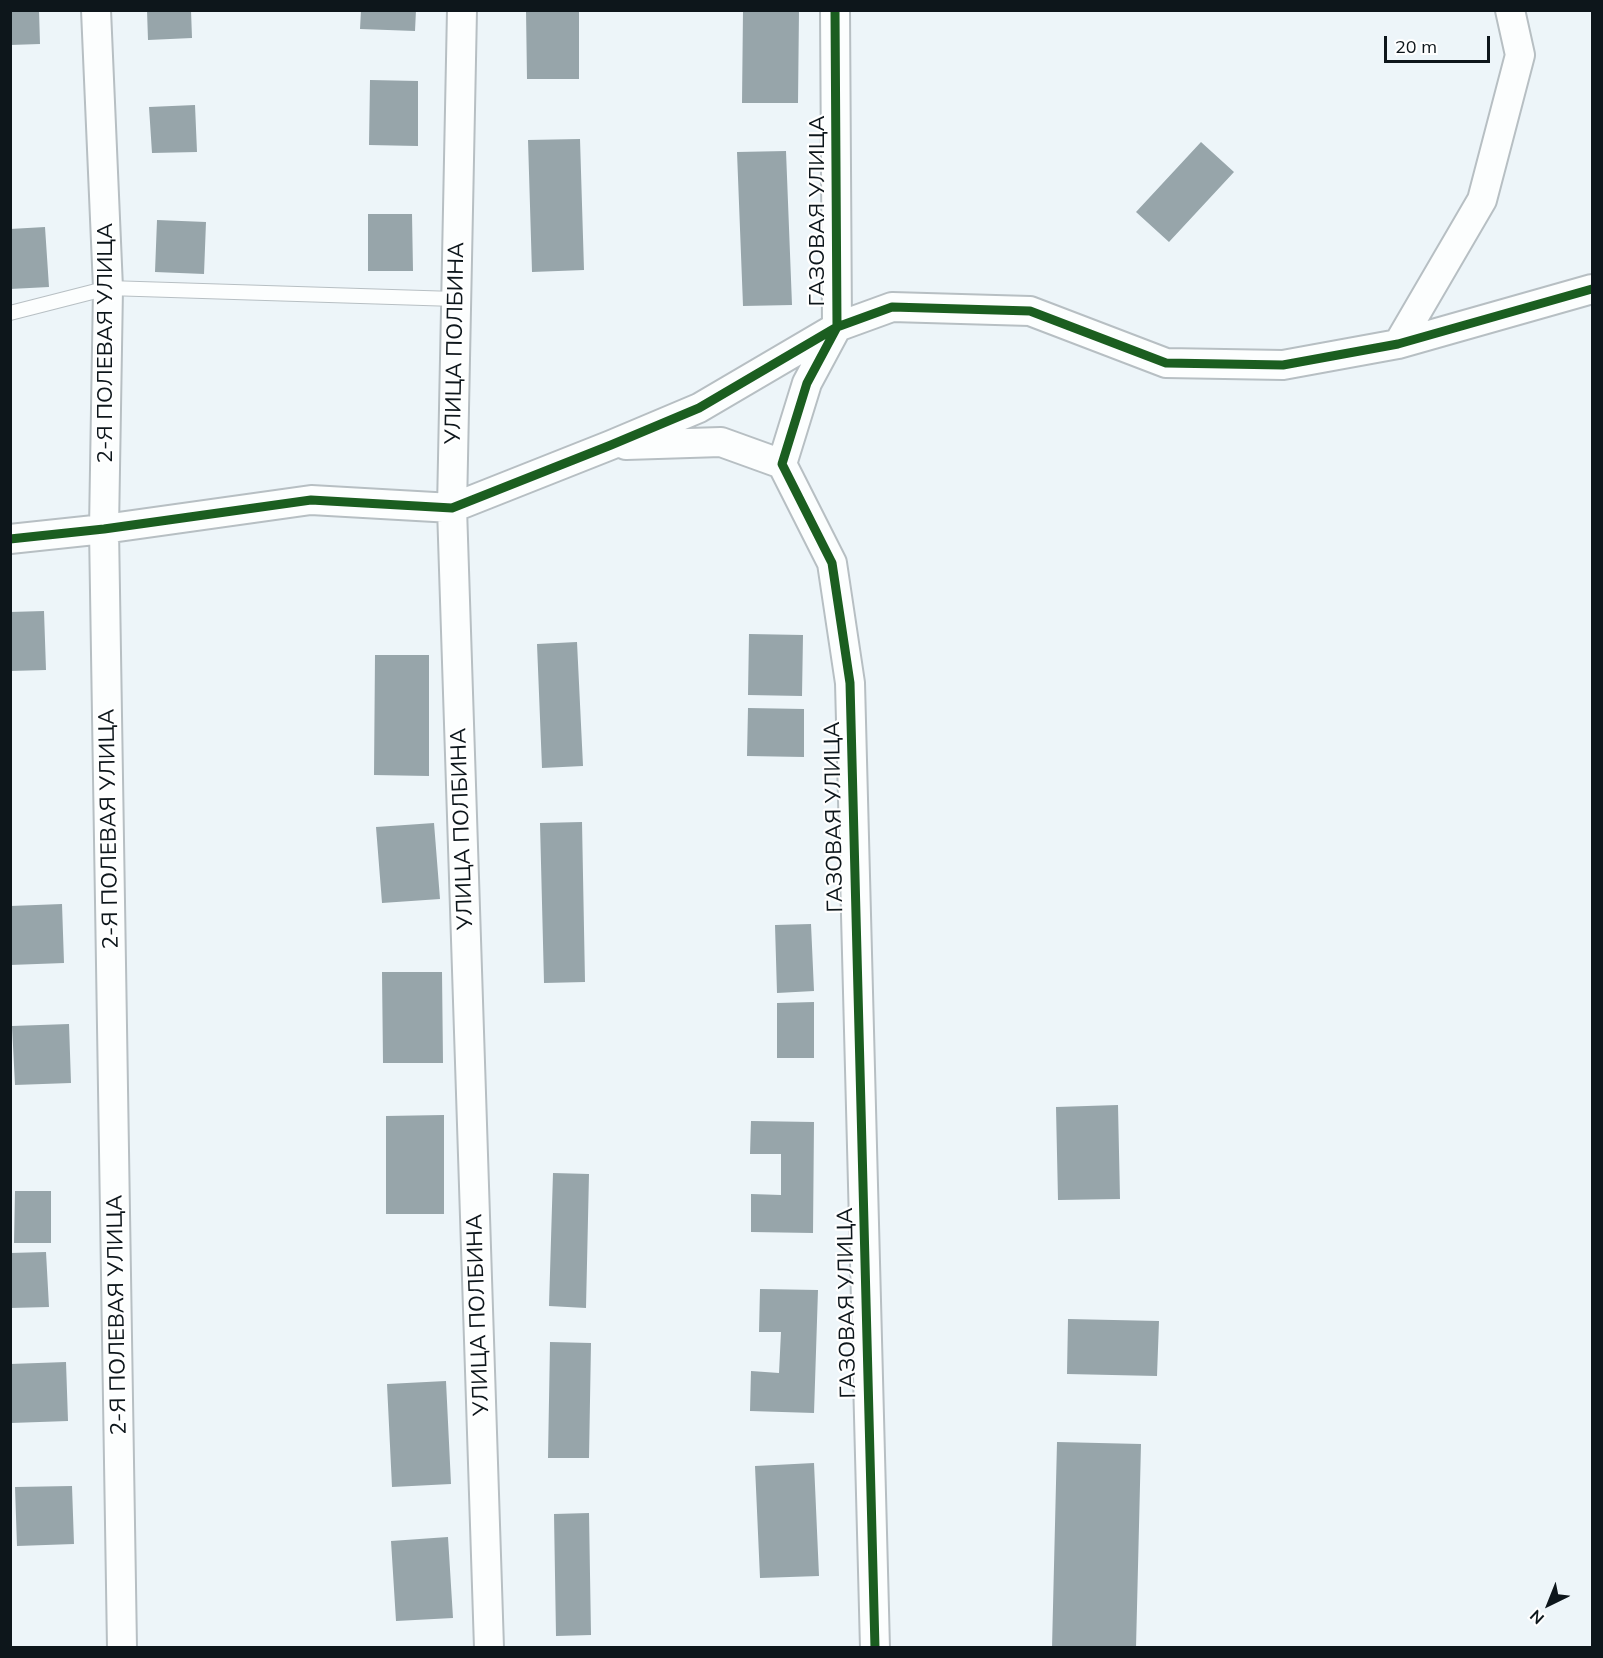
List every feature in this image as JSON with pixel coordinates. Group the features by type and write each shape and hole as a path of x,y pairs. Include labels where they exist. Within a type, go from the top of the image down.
{"street":[{"name":"2-Я ПОЛЕВАЯ УЛИЦА","path":"96,10 108,288 104,529 122,1647"},
{"name":"УЛИЦА ПОЛБИНА","path":"462,10 452,508 489,1647"},
{"name":"ГАЗОВАЯ УЛИЦА","path":"835,10 837,327 807,382 782,464 832,563 850,683 875,1647"},
{"path":"1398,344 1482,200 1520,56 1510,10"},
{"path":"10,539 104,529 311,500 452,508 699,408 837,327 892,307 1030,311 1166,363 1283,365 1398,344 1593,289"},
{"path":"611,445 721,442 782,464"}],"lane":[{"path":"10,313 108,288 455,298"}],"building":[{"path":"10,10 39,10 40,44 10,45"},
{"path":"147,10 191,10 192,38 148,40"},
{"path":"361,10 416,10 415,31 360,29"},
{"path":"526,10 579,10 579,79 527,79"},
{"path":"743,10 799,10 798,103 742,103"},
{"path":"370,80 418,81 418,146 369,145"},
{"path":"195,105 197,152 152,153 149,107"},
{"path":"580,139 584,270 532,272 528,140"},
{"path":"1201,142 1234,172 1169,242 1136,212"},
{"path":"786,151 792,305 743,306 737,152"},
{"path":"368,214 412,214 413,271 368,271"},
{"path":"157,220 206,222 204,274 155,272"},
{"path":"45,227 49,287 10,289 10,229"},
{"path":"44,611 46,670 10,671 10,612"},
{"path":"749,634 803,635 802,696 748,695"},
{"path":"577,642 583,766 542,768 537,644"},
{"path":"375,655 429,655 429,776 374,775"},
{"path":"748,708 804,709 804,757 747,756"},
{"path":"582,822 585,982 544,983 540,823"},
{"path":"434,823 440,899 382,903 376,827"},
{"path":"62,904 64,963 10,965 10,906"},
{"path":"811,924 814,991 777,993 775,925"},
{"path":"382,972 442,972 443,1063 383,1063"},
{"path":"814,1002 814,1058 777,1058 777,1003"},
{"path":"69,1024 71,1083 15,1085 12,1026"},
{"path":"1118,1105 1120,1199 1058,1200 1056,1107"},
{"path":"444,1115 444,1214 386,1214 386,1116"},
{"path":"751,1121 814,1122 813,1233 751,1232 751,1194 781,1195 781,1154 750,1154"},
{"path":"553,1173 589,1174 586,1308 549,1306"},
{"path":"15,1191 51,1191 51,1243 14,1243"},
{"path":"46,1252 49,1307 10,1308 10,1253"},
{"path":"760,1289 818,1290 814,1413 750,1411 751,1371 779,1373 781,1332 759,1332"},
{"path":"1068,1319 1159,1321 1157,1376 1067,1374"},
{"path":"550,1342 591,1343 589,1458 548,1458"},
{"path":"66,1362 68,1421 11,1423 10,1364"},
{"path":"446,1381 451,1484 392,1487 387,1384"},
{"path":"1057,1442 1141,1444 1136,1648 1052,1648"},
{"path":"814,1463 819,1576 760,1578 755,1466"},
{"path":"72,1486 74,1544 17,1546 15,1487"},
{"path":"589,1513 591,1635 556,1636 554,1514"},
{"path":"448,1537 453,1618 396,1621 391,1541"}],"cycle path":[{"path":"835,10 837,327 807,383 782,464 832,563 850,683 875,1648"},
{"path":"10,539 104,529 311,500 452,508 699,408 837,327 892,307 1030,311 1166,363 1283,365 1398,344 1592,289"}]}
